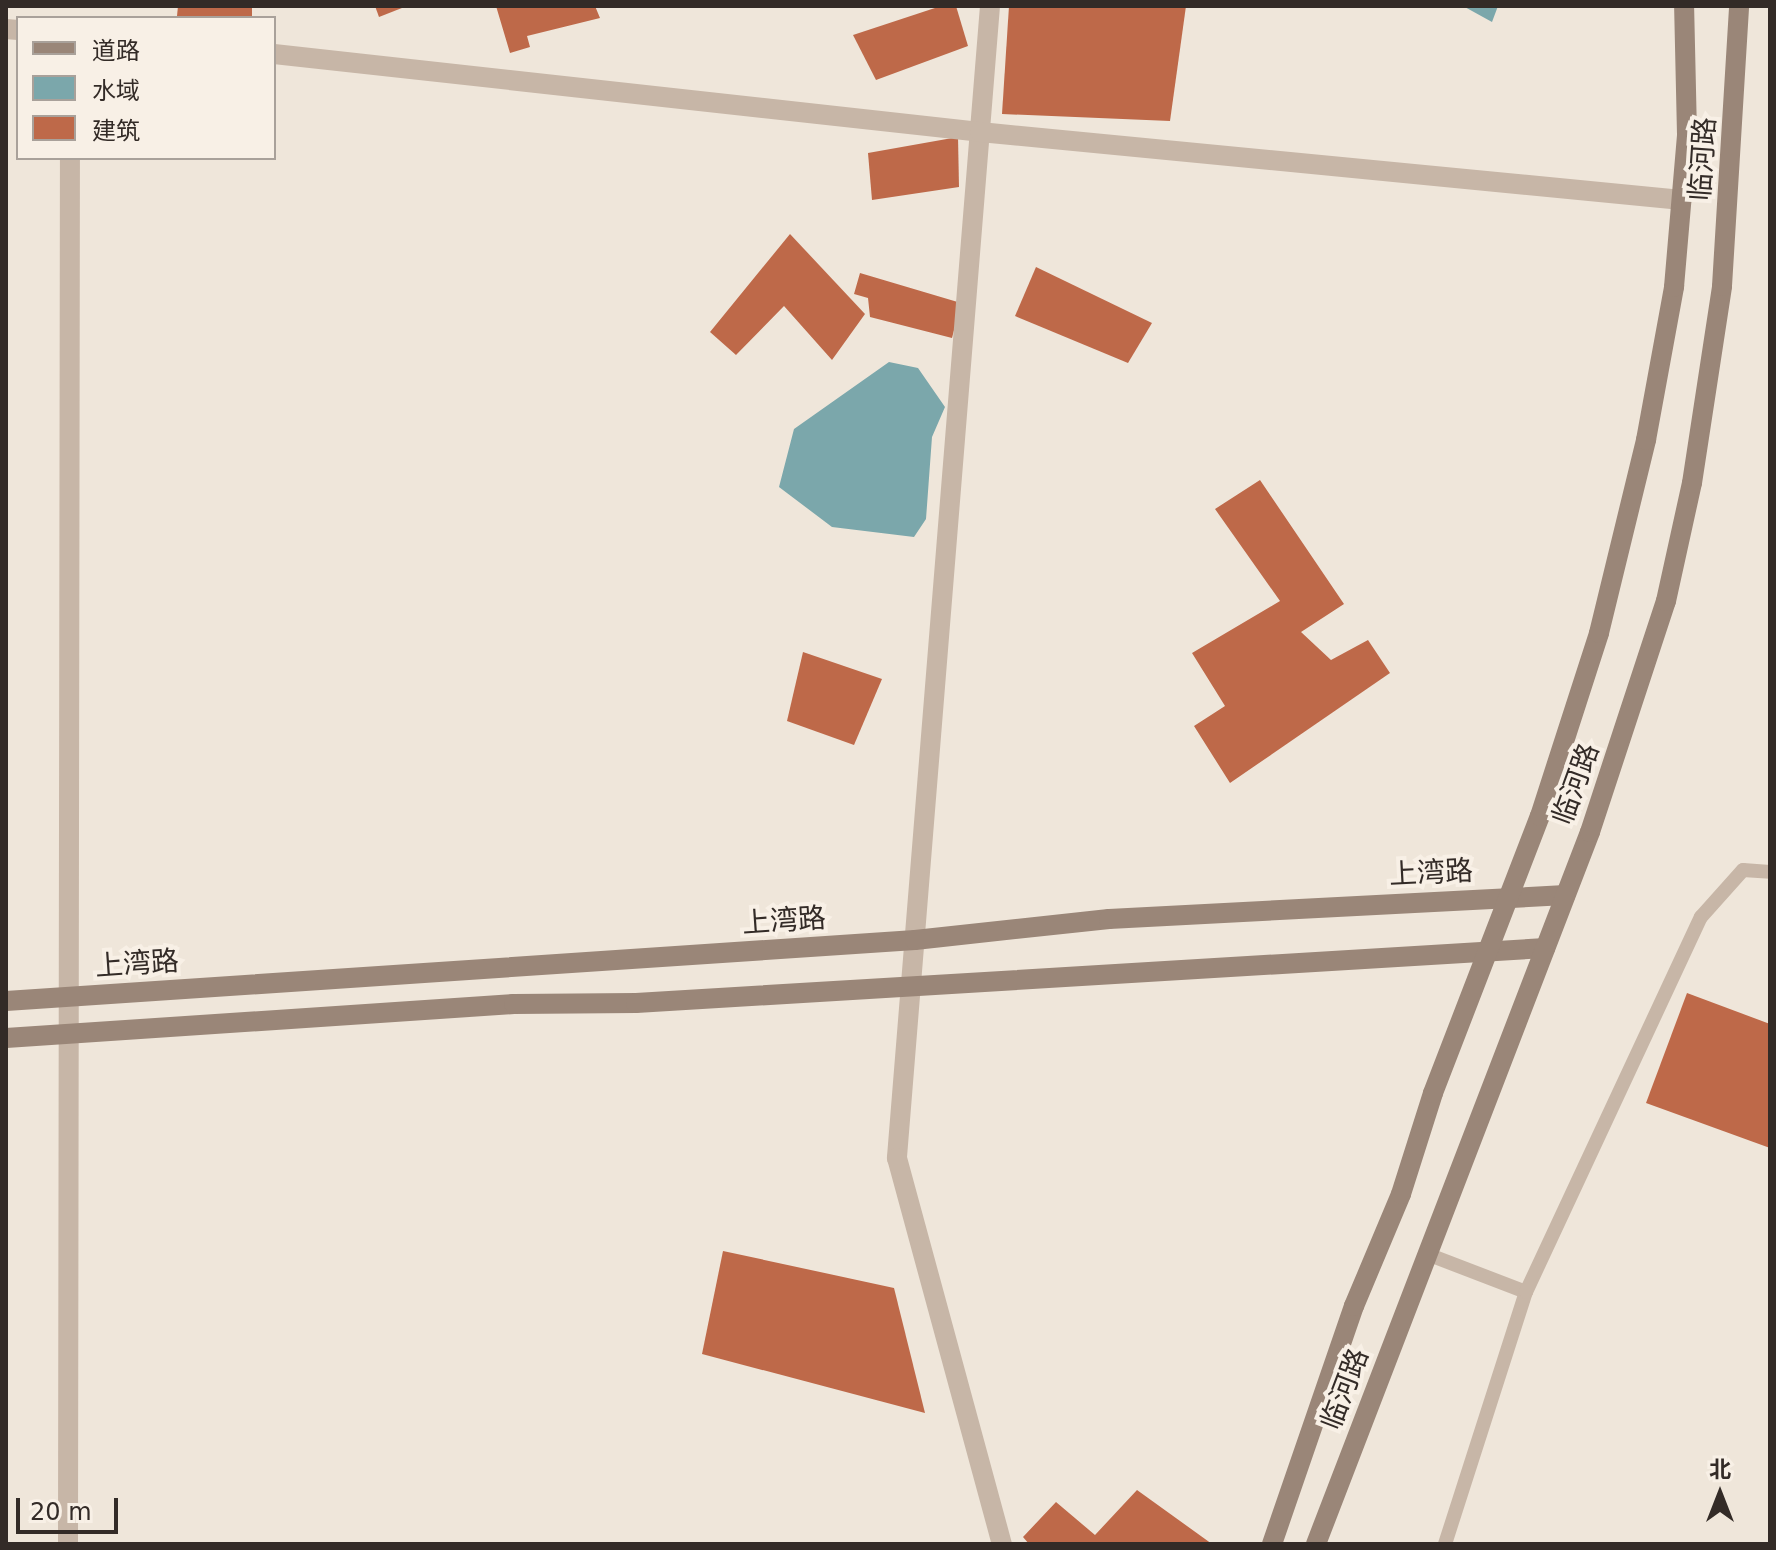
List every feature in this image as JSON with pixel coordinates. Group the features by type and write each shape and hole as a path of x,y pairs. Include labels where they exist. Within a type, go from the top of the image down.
{"main road":[{"name":"临河路","path":"1272,1544 1354,1306 1401,1194 1508,897 1603,618 1646,440 1674,287 1682,200 1684,6"},
{"name":"临河路","path":"1316,1544 1565,895 1662,615 1692,483 1722,286 1739,6"},
{"name":"上湾路","path":"6,1001 915,940 1109,919 1565,895"},
{"path":"6,1038 1545,948"}],"street":[{"path":"990,6 897,1158 1002,1544"},
{"path":"276,54 980,132 1682,200"},
{"path":"68,1544 73,1034 70,160"}],"lane":[{"path":"1445,1544 1526,1292 1701,917 1743,870 1770,872"},
{"path":"1427,1254 1526,1292"}],"water":[{"path":"1463,6 1498,6 1492,22"},
{"path":"889,362 918,368 945,407 932,437 926,519 914,537 832,527 779,487 794,429"}],"building":[{"path":"178,6 252,6 252,16 177,16"},
{"path":"375,6 407,6 379,17"},
{"path":"496,6 595,6 600,18 527,36 530,47 510,53"},
{"path":"941,6 956,6 968,46 876,80 853,35"},
{"path":"1009,6 1186,6 1170,121 1002,114"},
{"path":"958,137 959,187 872,200 868,153"},
{"path":"790,234 865,314 832,360 784,306 736,355 710,332"},
{"path":"1036,267 1152,323 1128,363 1015,316"},
{"path":"860,273 961,303 952,338 870,317 868,298 854,294"},
{"path":"1260,480 1344,604 1301,632 1331,660 1368,640 1390,673 1230,783 1194,726 1225,706 1192,653 1280,601 1215,509"},
{"path":"803,652 882,679 854,745 787,721"},
{"path":"1687,993 1770,1024 1770,1148 1646,1103"},
{"path":"723,1251 894,1288 925,1413 702,1354"},
{"path":"1137,1490 1212,1544 1029,1544 1023,1537 1056,1502 1095,1535"}]}
